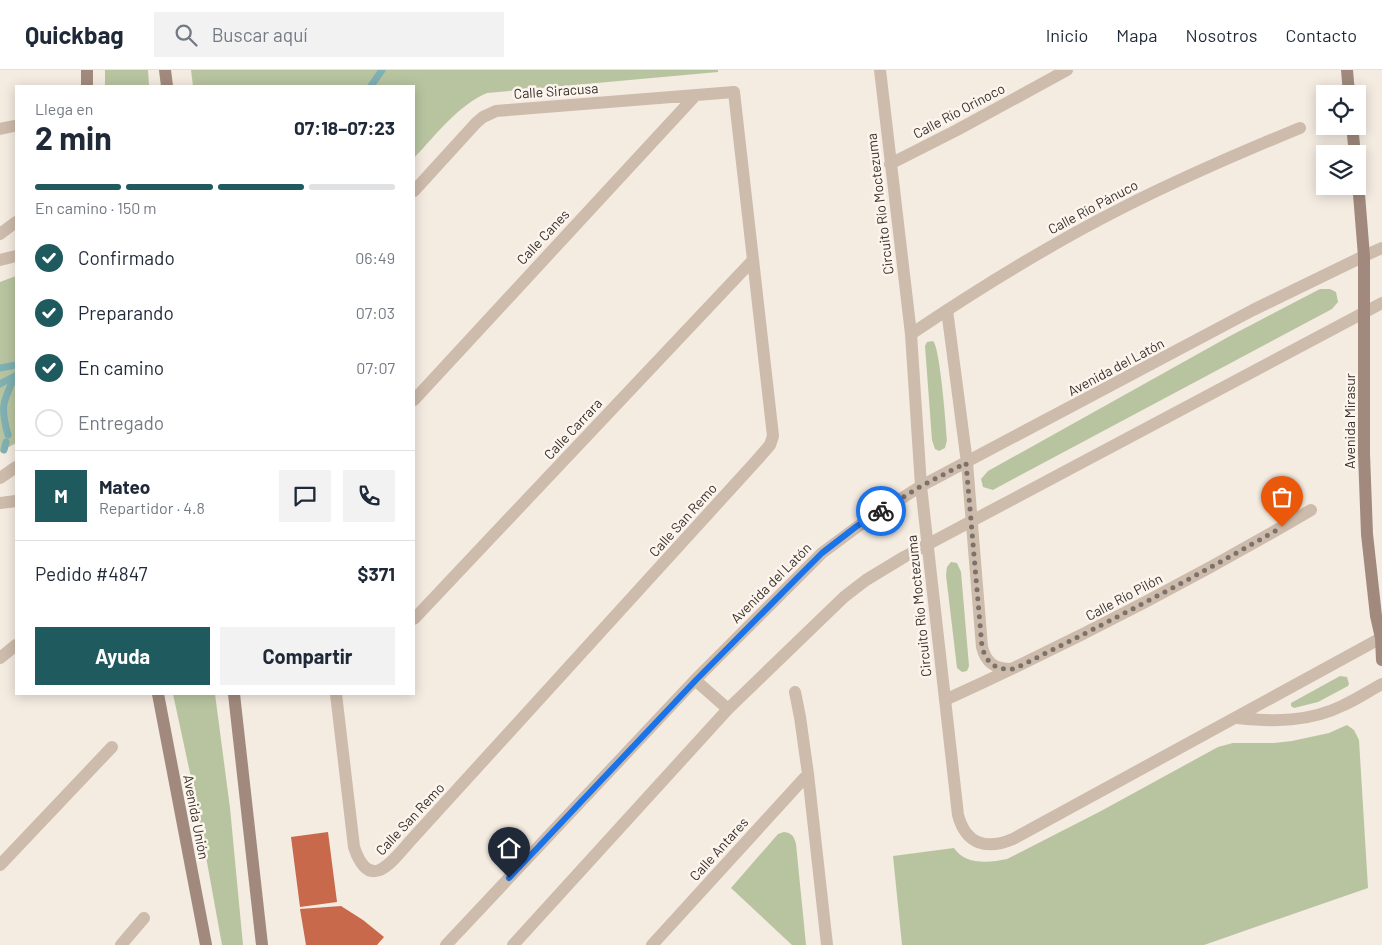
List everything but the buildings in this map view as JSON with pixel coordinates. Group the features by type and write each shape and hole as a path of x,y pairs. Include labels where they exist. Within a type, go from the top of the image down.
{"street":[{"path":"87,70 88,85"},
{"path":"165,70 167,85"},
{"name":"Circuito Río Moctezuma","path":"880,70 911,334 918,456 927,545 958,816 964,832 972,840 993,844 1013,839 1381,638"},
{"name":"Calle Río Orinoco","path":"890,164 1067,70"},
{"path":"1347,70 1348,85"},
{"name":"Calle Siracusa","path":"415,190 476,123 483,117 496,111 734,92"},
{"name":"Calle San Remo","path":"339,696 354,847 361,863 366,868 373,872 380,871 387,867 770,446 773,436 772,426 734,92"},
{"name":"Calle Canes","path":"415,399 695,96"},
{"path":"0,129 14,126"},
{"name":"Calle Río Pánuco","path":"911,334 1052,246 1118,210 1230,157 1300,128"},
{"name":"Avenida Mirasur","path":"1359,195 1364,256 1364,454 1368,534 1382,660"},
{"path":"0,234 15,223"},
{"name":"Avenida del Latón","path":"446,945 696,680 822,553 857,526 921,486 1253,310 1382,248"},
{"path":"0,260 15,256"},
{"name":"Calle Carrara","path":"415,618 753,260"},
{"path":"513,945 728,709 844,596 881,571 927,545 1382,303"},
{"path":"947,310 966,463 982,647 988,661 992,665 997,668 1014,669"},
{"path":"0,478 15,468"},
{"path":"0,503 15,501"},
{"name":"Calle Río Pilón","path":"945,700 1014,669 1164,593 1311,510"},
{"path":"0,658 15,646"},
{"path":"696,680 728,709"},
{"path":"1237,718 1282,721 1310,717 1344,705 1382,684"},
{"path":"795,692 808,774 827,945"},
{"name":"Avenida Unión","path":"158,695 206,945"},
{"path":"234,695 262,945"},
{"path":"0,865 112,747"},
{"name":"Calle Antares","path":"652,945 808,774"},
{"path":"121,945 144,918"}],"green space":[{"path":"105,70 148,70 149,85 105,85"},
{"path":"191,70 718,70 718,72 487,93 466,105 415,157 415,85 193,85"},
{"path":"15,276 15,444 0,452 0,282"},
{"path":"1320,289 1330,289 1336,292 1338,302 1332,309 993,490 983,487 981,479 988,471 1230,336"},
{"path":"933,341 936,346 940,371 947,440 945,448 939,451 935,449 932,440 925,346 927,342"},
{"path":"951,562 957,563 961,572 969,666 967,671 962,672 957,668 946,575 947,567"},
{"path":"1340,676 1347,677 1348,686 1318,702 1294,708 1291,706 1291,703"},
{"path":"173,695 215,695 230,808 243,945 222,945 195,796"},
{"path":"1347,725 1354,730 1359,740 1368,888 1204,945 902,945 893,856 954,848 959,854 971,860 985,862 1007,859 1101,811 1218,747 1233,743 1292,741 1329,733"},
{"path":"784,832 792,835 796,844 806,945 792,945 731,888 778,834"}],"waterway":[{"path":"372,85 382,70"},
{"path":"0,368 15,365"},
{"path":"0,384 15,376"},
{"path":"8,435 4,417 4,404 15,376"},
{"path":"4,450 6,442"}],"way so far":[{"path":"881,511 921,486 966,463 982,647 988,661 992,665 997,668 1006,669 1014,669 1089,632 1194,577 1282,527"}],"route":[{"path":"509,878 696,680 822,553 857,526 881,511"}]}
